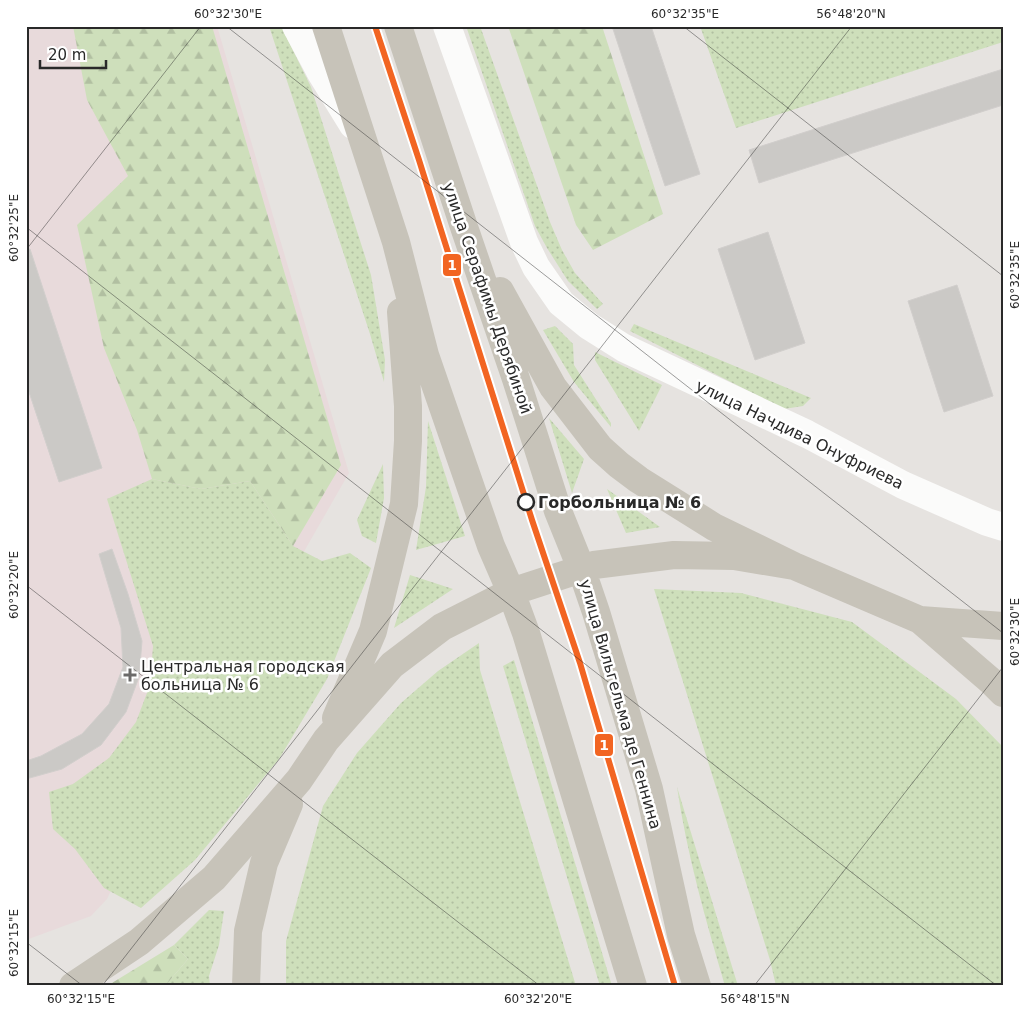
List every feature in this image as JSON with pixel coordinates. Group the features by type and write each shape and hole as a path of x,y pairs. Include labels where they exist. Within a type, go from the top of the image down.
{"main road":[{"path":"326,26 396,242 425,354 489,541 530,643 633,986"},
{"name":"улица Серафимы Дерябиной","path":"398,26 558,511 581,568"},
{"path":"464,226 553,387 600,448 619,465 638,480 714,527 794,566 920,620 1003,693"},
{"path":"326,740 373,631 404,504 408,406 396,242"},
{"path":"73,986 139,942 214,878 299,780 326,740 392,665 442,626 511,592 581,568 626,560 674,555 734,556 794,566"},
{"name":"улица Вильгельма де Геннина","path":"581,568 649,789 681,935 697,986"},
{"path":"920,620 1003,626"},
{"path":"246,986 248,931 264,863 299,780"}],"street":[{"path":"296,26 321,72 364,143"},
{"name":"улица Начдива Онуфриева","path":"447,26 524,242 536,267 560,303 600,333 624,348 807,434 903,485 987,522 1003,527"}],"shaded area":[{"name":"Центральная городская больница № 6","path":"26,26 217,26 349,473 117,878 107,899 91,916 26,940"}],"green space":[{"path":"73,26 212,26 341,465 293,546 250,481 201,489 152,479 137,430 104,348 77,225 128,176 87,100"},
{"path":"269,26 281,26 311,87 371,275 385,360 384,382 370,334"},
{"path":"466,26 480,26 550,222 562,250 575,273 603,304 597,309 568,281 535,226"},
{"path":"508,26 602,26 663,214 593,250 576,225"},
{"path":"700,26 1003,26 1003,42 736,128"},
{"path":"634,324 811,398 803,406 784,409 630,331"},
{"path":"555,326 573,344 574,365 611,423 611,427 574,382 543,330"},
{"path":"595,352 662,385 639,431 595,360"},
{"path":"549,418 584,459 572,493"},
{"path":"428,421 465,536 416,550 426,487"},
{"path":"383,464 384,498 376,543 362,536 357,520"},
{"path":"152,479 201,489 250,481 293,546 322,561 350,553 371,568 327,679 279,759 195,860 141,908 104,888 75,849 53,829 49,792 73,784 109,758 136,722 150,685 153,646 107,499"},
{"path":"607,489 660,527 626,533"},
{"path":"410,575 453,589 394,628"},
{"path":"654,589 741,593 852,622 956,699 1003,747 1003,986 776,986 770,960"},
{"path":"479,643 480,670 576,986 286,986 286,941 323,806 357,753 401,703 438,671"},
{"path":"514,660 612,986 600,986 503,666"},
{"path":"677,787 738,986 725,986 692,863"},
{"path":"209,910 224,911 219,945 209,976 210,986 165,986 188,959 174,945"},
{"path":"174,945 188,959 165,986 107,986"}],"building":[{"path":"612,26 651,26 700,174 665,186"},
{"path":"1003,69 1003,105 759,183 749,150"},
{"path":"768,232 805,343 755,360 718,249"},
{"path":"30,249 102,468 59,482 26,383 26,250"},
{"path":"957,285 993,396 944,412 908,301"},
{"path":"112,549 142,641 139,677 126,712 101,745 62,769 26,779 26,761 41,756 82,734 109,704 123,667 121,628 99,554"}],"transit line":[{"name":"1","path":"375,26 532,520 580,663 675,986"}],"place":[{"name":"Горбольница № 6","path":"526,502"},
{"name":"Центральная городская больница № 6","path":"130,675"}]}
